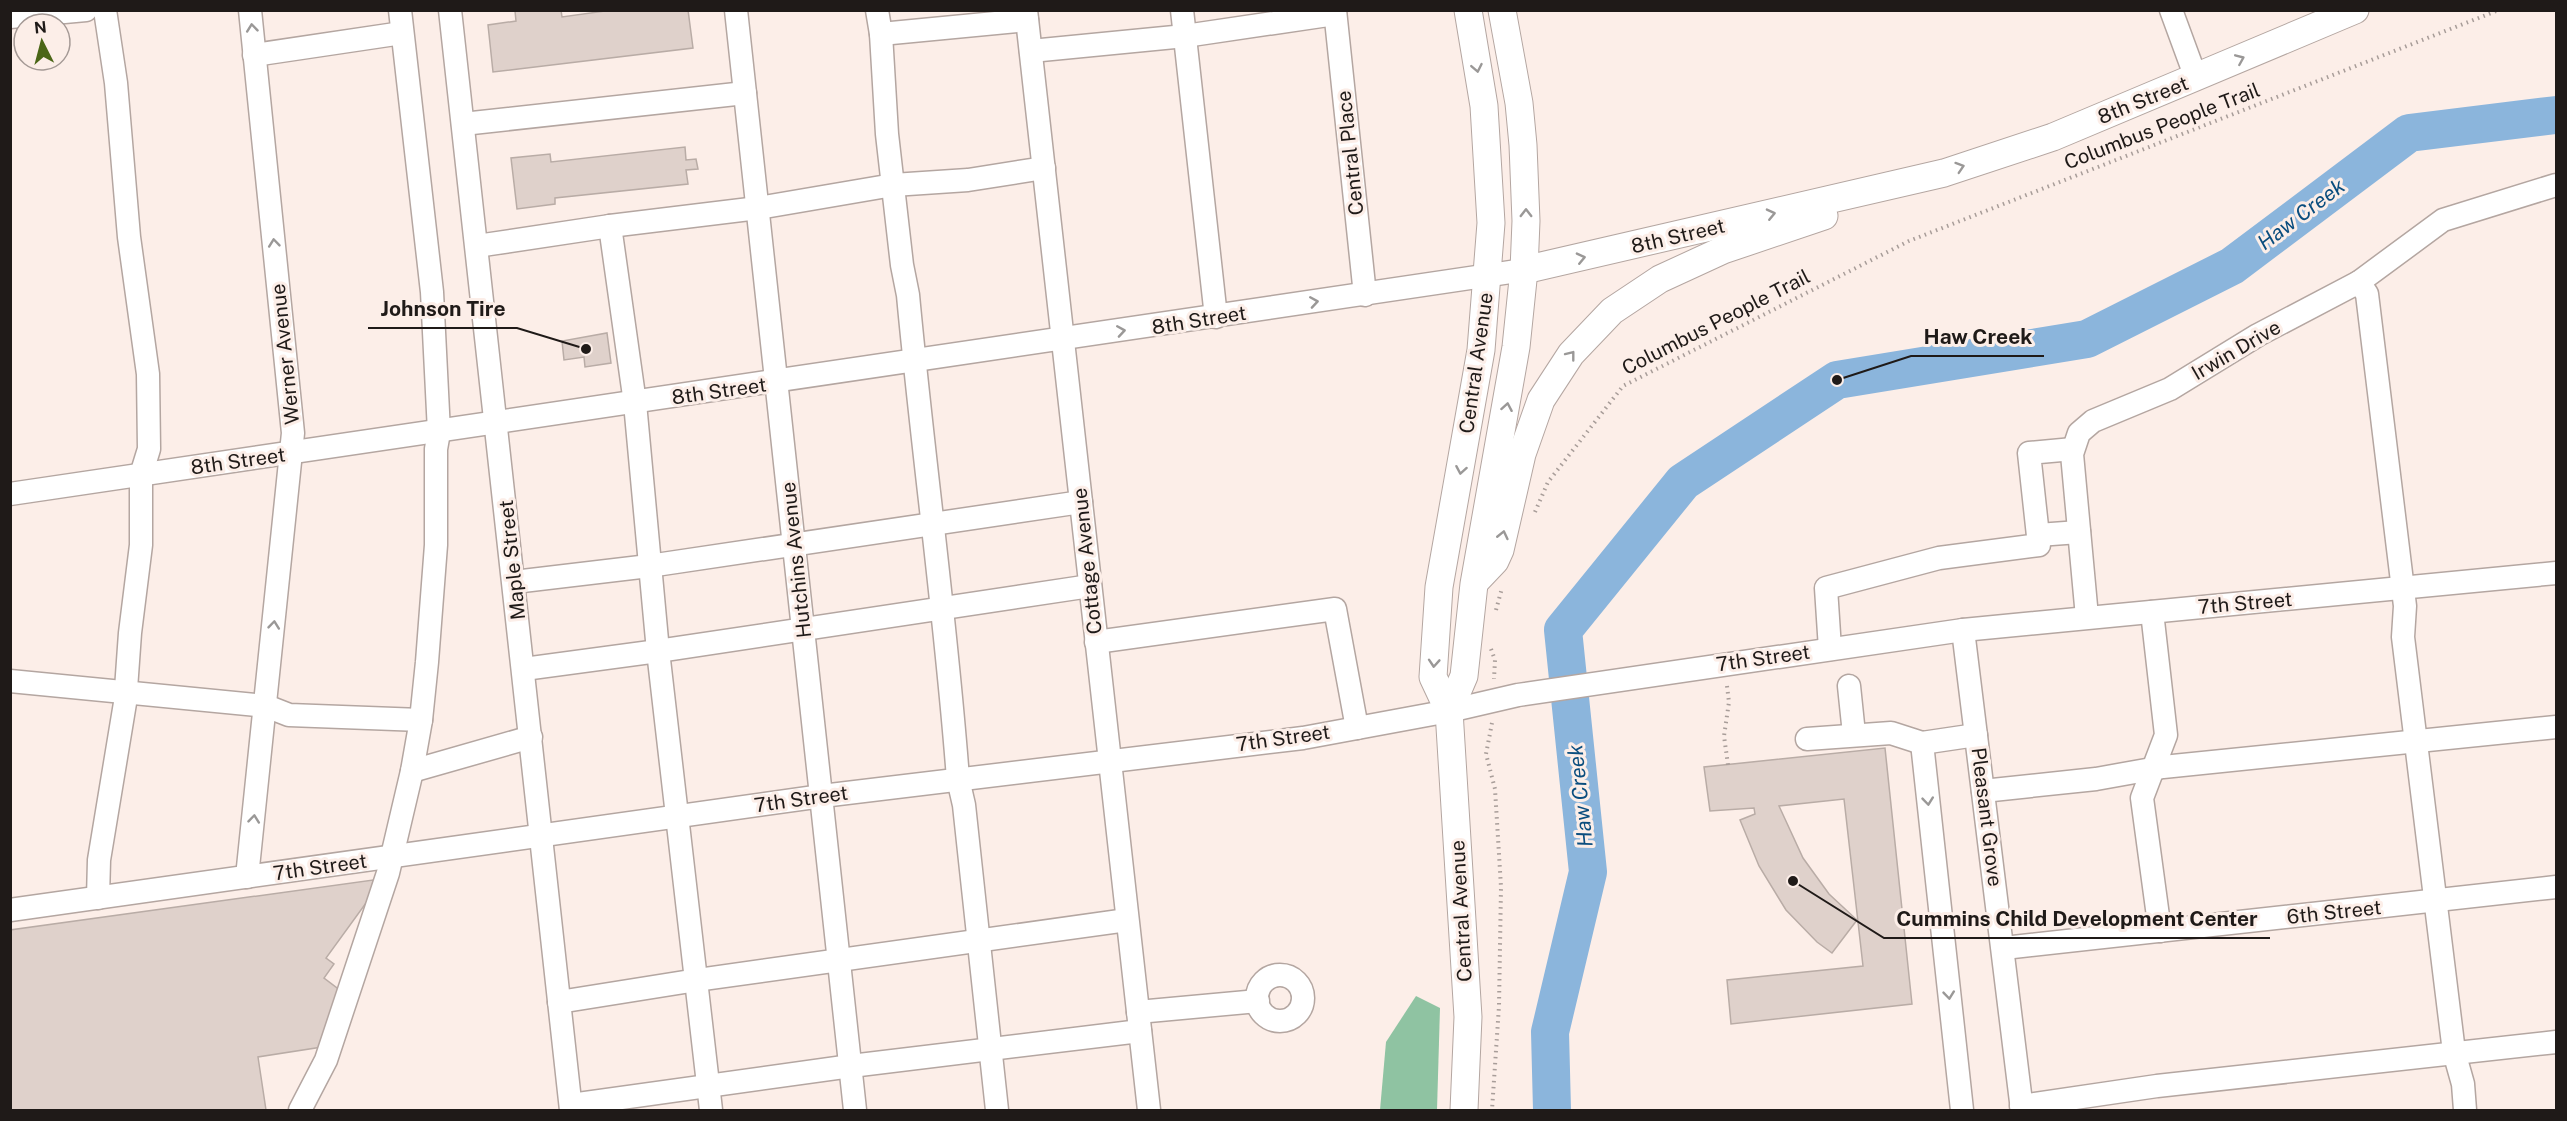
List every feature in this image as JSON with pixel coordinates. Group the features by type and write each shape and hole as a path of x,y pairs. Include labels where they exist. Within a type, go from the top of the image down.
{"main road":[{"name":"Central Avenue","path":"1464,1110 1468,1017 1449,711 1432,677 1439,587 1481,350 1491,223 1489,147 1468,10"},
{"name":"Central Avenue","path":"1449,711 1464,676 1474,584 1509,390 1524,270 1526,221 1523,145 1519,103 1502,10"},
{"name":"8th Street","path":"1524,270 1944,172 2053,137 2355,10"},
{"path":"1474,584 1495,561 1500,550 1522,454 1541,400 1571,354 1612,311 1660,279 1723,250 1817,220 1873,190"}],"street":[{"path":"10,18 86,10"},
{"path":"98,898 99,860 125,703 124,692 141,545 141,475 149,449 148,374 129,237 116,83 105,10"},
{"name":"Werner Avenue","path":"248,877 293,432 250,10"},
{"name":"Maple Street","path":"450,10 571,1108"},
{"name":"Hutchins Avenue","path":"736,10 855,1110"},
{"path":"877,10 882,34 882,79 893,185 915,362 931,523 943,608 958,779 964,805 977,941 998,1110"},
{"path":"1182,10 1216,317"},
{"path":"2171,10 2196,78"},
{"path":"1031,51 1185,36 1335,12"},
{"name":"Central Place","path":"1335,12 1365,295"},
{"path":"882,34 1027,15"},
{"name":"Cottage Avenue","path":"1027,15 1149,1110"},
{"path":"254,55 401,22 432,292 439,432 436,545 421,720 412,771 394,857 326,1060 300,1110"},
{"path":"463,124 746,93"},
{"path":"477,246 610,226 758,208 893,185 968,180 1044,168"},
{"name":"Irwin Drive","path":"2073,449 2079,433 2093,421 2170,389 2258,335 2359,282 2443,220 2556,185"},
{"path":"610,226 635,403 658,651 679,816 690,940 697,980 711,1110"},
{"name":"8th Street","path":"10,494 778,383 1524,270"},
{"path":"2359,282 2367,294 2405,606 2403,637 2454,1052 2463,1084 2465,1110"},
{"path":"1830,649 1826,588 1939,558 2039,544 2029,453 2073,449 2087,617"},
{"path":"514,582 649,566 1081,502"},
{"path":"2038,535 2079,532"},
{"name":"7th Street","path":"10,910 822,796 1109,759 1303,738 1449,711 1518,695 1963,630 2556,573"},
{"path":"524,669 1090,586"},
{"path":"1096,642 1335,609 1357,728"},
{"path":"2152,612 2166,735 2142,798 2160,931"},
{"name":"Pleasant Grove","path":"1963,630 2022,1108"},
{"path":"10,681 266,706 289,715 421,720"},
{"path":"1849,686 1854,734"},
{"path":"1983,791 2096,779 2153,769 2556,727"},
{"path":"1807,739 1854,734 1891,734 1922,743 1976,735"},
{"path":"412,771 531,737"},
{"path":"1922,743 1962,1110"},
{"name":"6th Street","path":"2004,948 2556,887"},
{"path":"560,1002 697,980 1127,920"},
{"path":"571,1108 851,1066 991,1049 1258,1001"},
{"path":"2022,1108 2157,1086 2556,1042"}],"path":[{"name":"Columbus People Trail","path":"1534,513 1548,482 1623,386 1909,241 2499,10"},
{"path":"1495,616 1503,586"},
{"path":"1489,647 1495,660 1492,733 1486,754 1495,789 1502,887 1499,1006 1492,1110"},
{"path":"1727,686 1730,702 1724,736 1728,765"}],"green space":[{"path":"1416,996 1440,1008 1437,1110 1380,1110 1386,1042"}],"building":[{"path":"561,10 562,17 612,10 688,10 693,48 493,72 488,25 516,21 515,11"},
{"path":"685,147 686,160 696,159 698,169 686,170 688,184 555,198 555,204 517,209 511,158 550,154 551,162"},
{"path":"607,333 611,363 585,367 584,357 564,360 562,341"},
{"path":"1885,748 1912,1004 1731,1024 1727,980 1863,966 1844,799 1779,806 1803,858 1829,894 1857,920 1832,953 1817,942 1786,910 1759,866 1740,820 1755,814 1754,808 1710,811 1704,767"},
{"path":"373,880 374,892 326,958 334,964 324,978 345,994 322,1047 258,1057 266,1110 10,1110 10,930"}],"waterway":[{"name":"Haw Creek","path":"1552,1110 1550,1032 1588,872 1563,630 1683,482 1837,380 2087,339 2232,266 2409,133 2556,115"}],"place":[{"name":"Johnson Tire","path":"586,349"},
{"name":"Haw Creek","path":"1837,380"},
{"name":"Cummins Child Development Center","path":"1793,881"}]}
